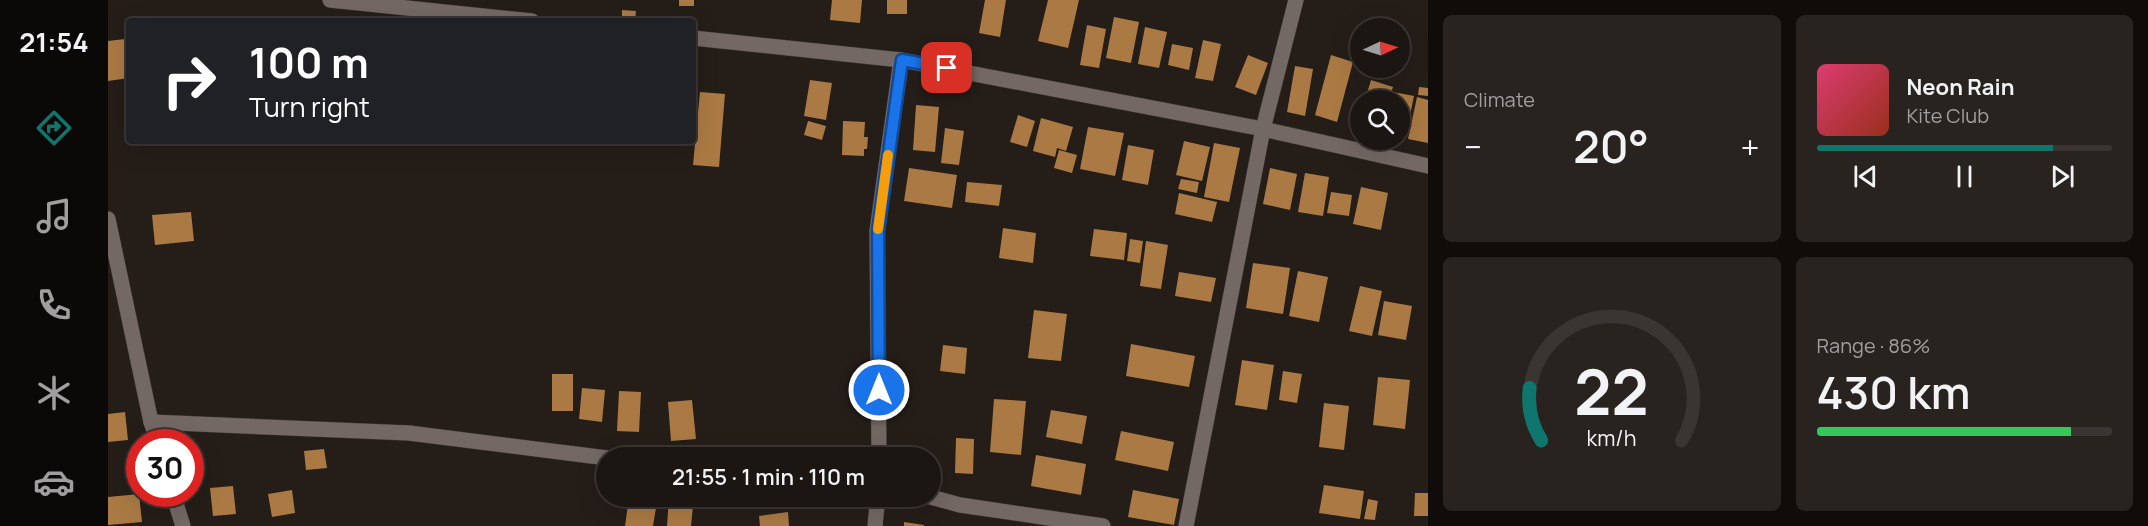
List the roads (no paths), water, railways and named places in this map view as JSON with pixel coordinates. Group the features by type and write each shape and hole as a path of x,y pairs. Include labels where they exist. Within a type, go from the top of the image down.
{"street":[{"path":"330,0 503,18"},
{"path":"1186,526 1263,129 1296,0"},
{"path":"696,38 902,60 1263,129 1428,166"},
{"path":"879,447 878,231 902,60"},
{"path":"108,219 153,429"},
{"path":"151,422 410,432 596,457"},
{"path":"941,500 960,505 1103,526"},
{"path":"177,507 183,526"},
{"path":"875,526 877,507"}]}
